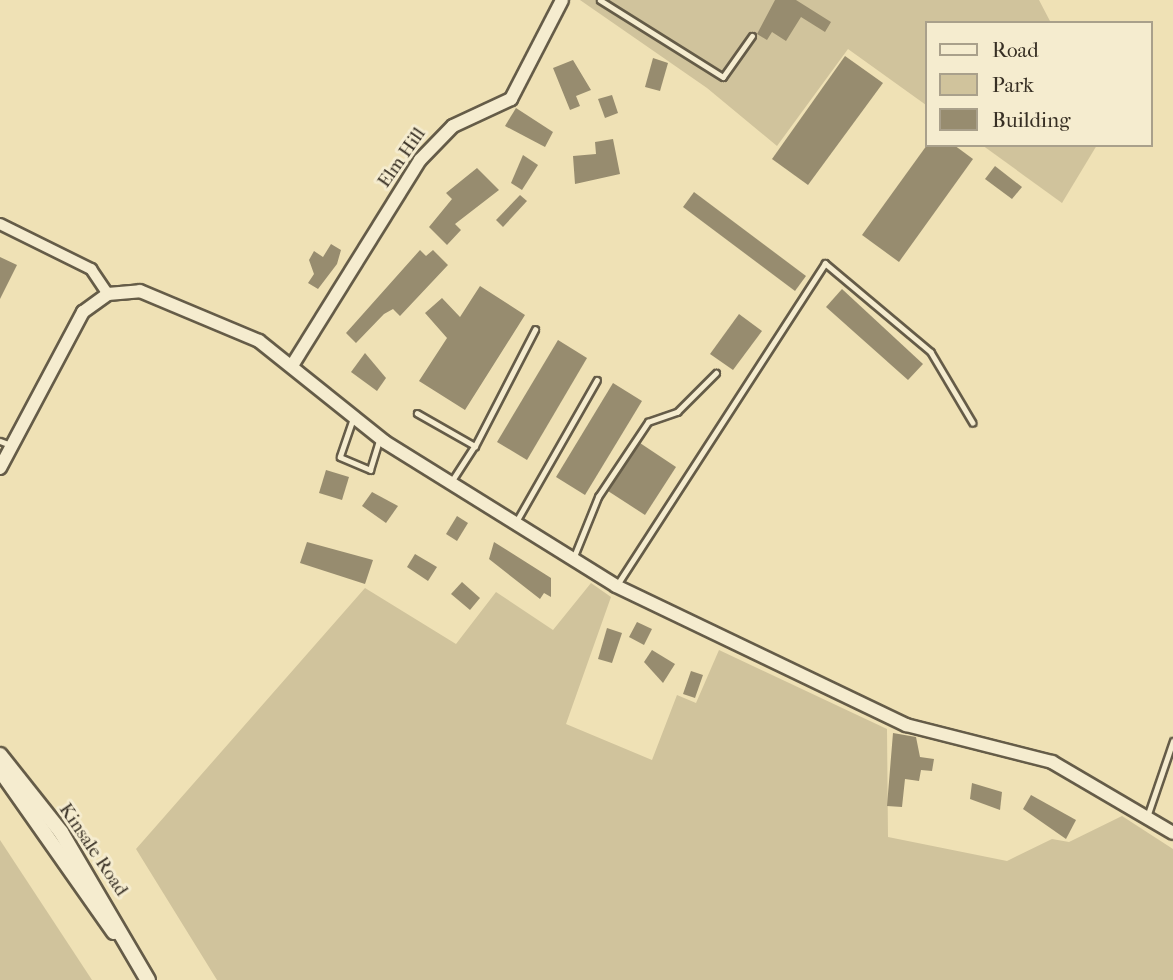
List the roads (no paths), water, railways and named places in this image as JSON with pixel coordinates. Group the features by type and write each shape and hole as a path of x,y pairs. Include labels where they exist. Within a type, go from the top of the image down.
{"main road":[{"name":"Kinsale Road","path":"0,755 61,832 146,976"},
{"name":"Kinsale Road","path":"0,771 146,976"}],"street":[{"name":"Elm Hill","path":"293,364 420,160 453,126 510,99 562,0"},
{"path":"0,223 91,269 108,294"},
{"path":"0,468 6,443 77,322 108,294 127,290 157,296 259,341 293,364 354,419 380,438 450,485 616,586 906,725 1052,762 1173,833"}],"lane":[{"path":"600,0 723,77 752,36"},
{"path":"616,586 825,263 931,352 972,423"},
{"path":"450,485 475,446 535,330"},
{"path":"573,559 598,497 648,422 677,412 716,373"},
{"path":"515,524 597,380"},
{"path":"417,412 475,446"},
{"path":"354,419 340,457 370,470 380,438"},
{"path":"1147,818 1173,741"}]}
